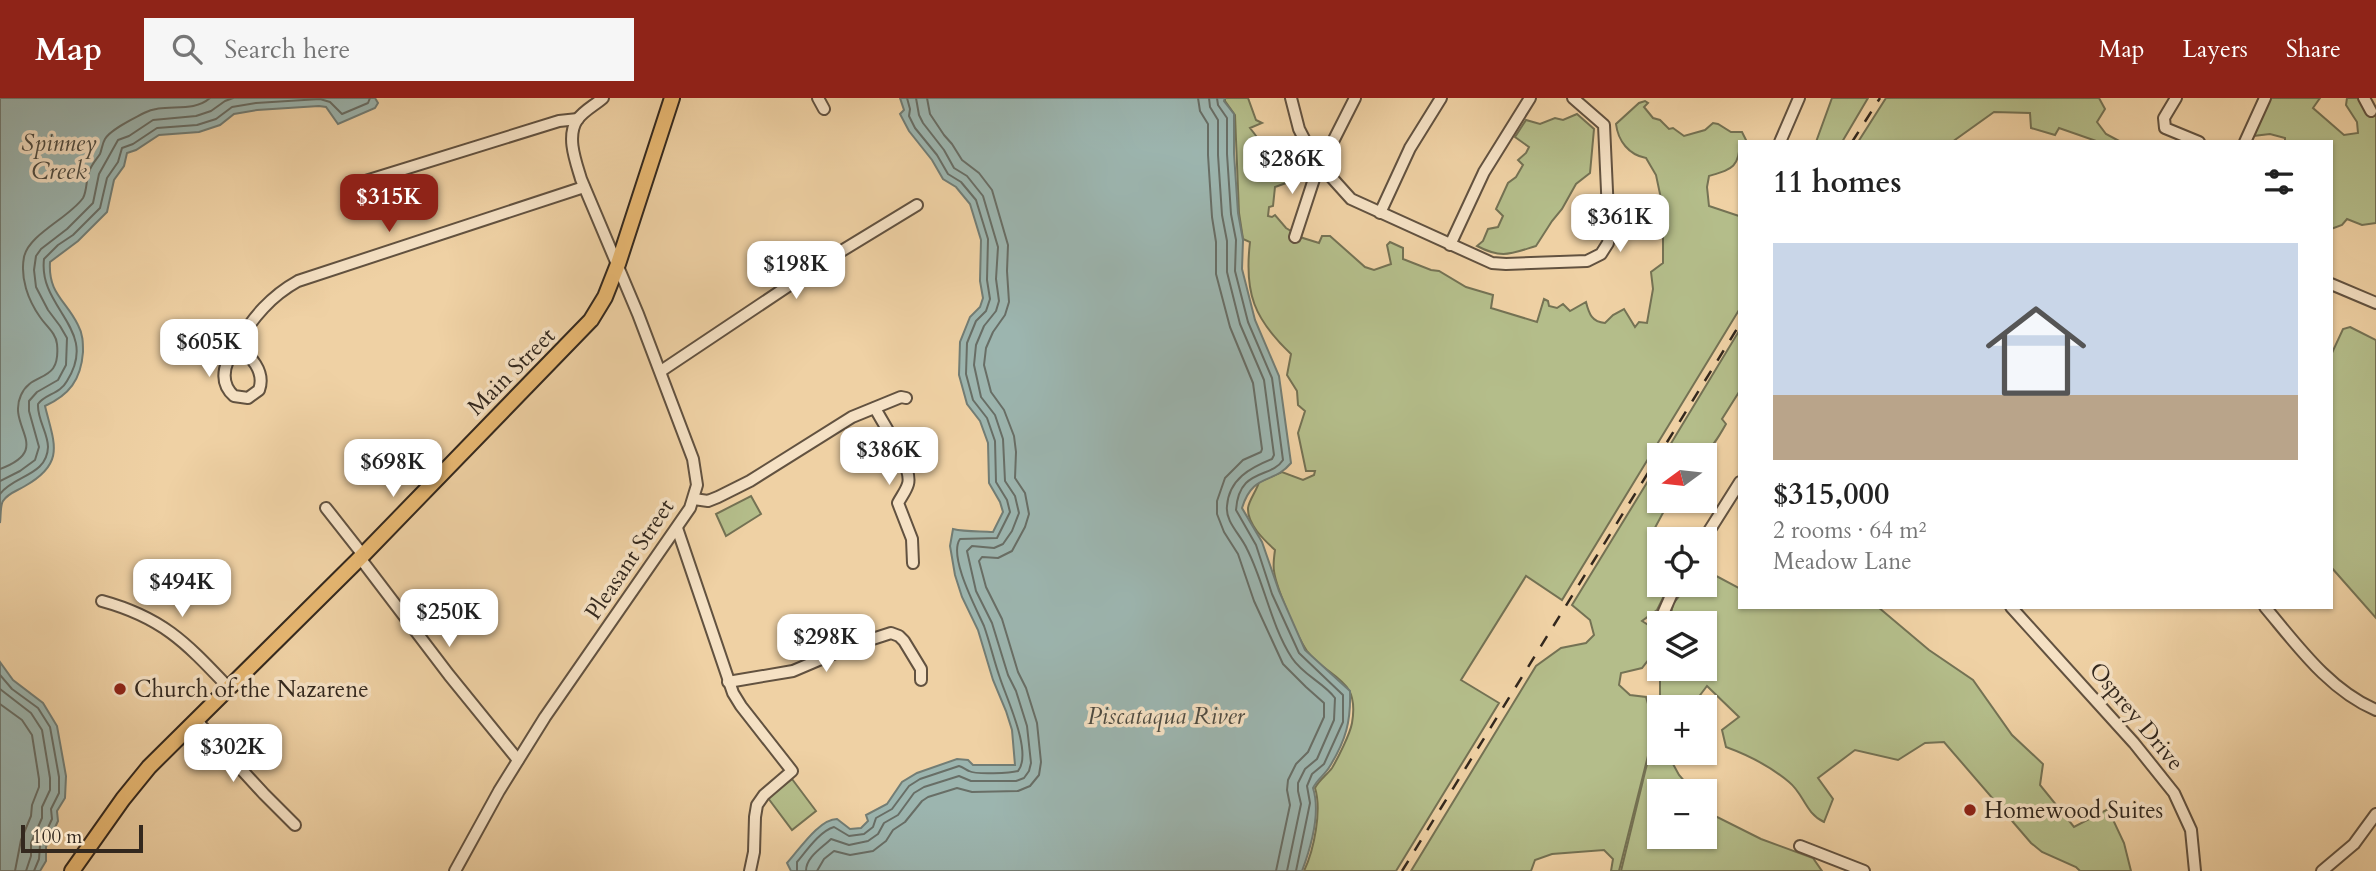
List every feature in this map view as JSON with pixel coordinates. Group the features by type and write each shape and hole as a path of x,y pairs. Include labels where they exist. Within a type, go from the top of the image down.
{"main road":[{"name":"Main Street","path":"72,871 133,786 583,330 600,306 618,264 672,98"}],"street":[{"path":"356,184 559,121 578,119 603,98"},
{"path":"818,98 824,109"},
{"path":"1291,98 1299,129 1320,167 1351,199 1450,245 1499,264 1587,261 1597,257 1605,249 1609,235 1604,125 1573,98"},
{"path":"1295,237 1320,167 1355,98"},
{"path":"1380,213 1410,148 1441,98"},
{"path":"1450,245 1484,172 1530,98"},
{"path":"1781,140 1799,98"},
{"path":"2176,98 2163,123 2169,130 2193,138"},
{"path":"2246,140 2265,98"},
{"path":"2364,98 2371,111"},
{"name":"Pleasant Street","path":"455,871 518,760 677,528 694,499 698,485 696,467 661,372 584,187 573,145 573,131 578,119"},
{"path":"237,344 259,369 262,377 259,390 248,398 234,396 225,383 225,367 237,344 265,304 280,292 298,281 584,187"},
{"path":"661,372 830,258 918,205"},
{"path":"2333,285 2376,303"},
{"path":"694,499 708,501 718,497 750,481 852,418 901,397 906,398"},
{"path":"875,408 909,478 898,503 912,539 913,564"},
{"path":"1712,527 1738,485"},
{"path":"326,508 449,675 518,760"},
{"path":"677,528 728,682 741,706 792,771 764,795 757,805 750,871"},
{"path":"102,601 167,628 229,688"},
{"name":"Osprey Drive","path":"2013,609 2134,743 2174,793 2191,830 2195,871"},
{"path":"2267,609 2330,680 2376,710"},
{"path":"728,682 793,671 854,645 891,633 897,634 904,641 921,669 921,680"},
{"path":"196,720 295,825"},
{"path":"2322,871 2354,844 2376,814"},
{"path":"1800,846 1864,871"}],"green space":[{"path":"1225,98 1248,98 1256,120 1262,123 1250,128 1260,141 1271,139 1276,143 1281,141 1283,145 1268,153 1272,161 1281,158 1288,167 1306,157 1311,166 1275,187 1273,206 1269,207 1268,216 1275,215 1286,228 1303,238 1319,243 1322,236 1330,236 1365,267 1374,270 1391,264 1387,245 1390,242 1403,248 1403,259 1439,271 1466,287 1493,295 1491,308 1537,322 1544,299 1549,306 1557,308 1563,304 1570,311 1586,302 1592,317 1605,323 1624,309 1635,327 1639,322 1647,323 1653,289 1651,272 1663,263 1663,208 1656,175 1646,158 1634,154 1625,146 1616,124 1639,103 1645,101 1648,103 1644,107 1653,118 1684,136 1705,130 1713,123 1731,132 1742,132 1746,140 1738,140 1738,157 1733,166 1709,176 1707,187 1709,206 1738,216 1738,312 1658,443 1647,443 1647,461 1562,600 1526,576 1461,680 1499,703 1396,871 1304,871 1316,830 1318,807 1315,788 1332,768 1344,746 1352,723 1352,696 1341,681 1316,661 1303,645 1276,579 1275,550 1257,531 1248,514 1259,482 1282,472 1303,480 1314,475 1315,471 1306,471 1298,433 1305,411 1298,405 1297,391 1287,375 1291,354 1260,317 1251,291 1250,242 1243,239 1239,213 1235,115"},
{"path":"1832,98 1868,98 1843,140 1817,140"},
{"path":"1886,98 2099,98 2105,109 2097,122 2106,134 2117,140 2093,140 2059,128 2055,135 2031,128 2030,113 1994,112 1955,140 1859,140"},
{"path":"2268,98 2320,98 2313,108 2344,135 2358,133 2357,122 2346,105 2347,98 2364,98 2376,113 2376,223 2362,225 2347,219 2342,225 2333,228 2333,140 2285,140 2270,134 2253,136"},
{"path":"1577,114 1594,129 1590,173 1576,184 1536,246 1500,254 1477,246 1483,241 1488,229 1498,227 1503,216 1496,209 1508,183 1516,177 1523,165 1518,160 1529,147 1515,137 1526,120 1540,124 1555,118 1563,120"},
{"path":"2350,327 2376,340 2376,618 2333,569 2333,351 2343,329"},
{"path":"1738,333 1738,394 1722,419 1726,424 1714,443 1671,443"},
{"path":"1647,483 1647,513 1663,513 1655,527 1647,527 1647,597 1664,597 1657,610 1647,611 1647,617 1642,621 1647,624 1647,662 1642,668 1621,673 1619,685 1630,695 1646,697 1647,760 1619,871 1611,871 1613,859 1604,850 1552,854 1535,860 1531,871 1411,871 1536,666 1561,648 1586,643 1594,635 1590,620 1572,605"},
{"path":"751,496 761,514 726,536 716,514"},
{"path":"1717,576 1738,587 1738,609 1880,609 1929,650 1973,680 2012,735 2043,764 2040,785 2074,827 2108,809 2124,843 2131,871 2080,871 2042,852 2031,843 1944,742 1925,743 1898,760 1855,750 1818,778 1833,799 1824,822 1813,814 1794,787 1782,777 1759,762 1726,747 1722,730 1739,717 1707,686 1700,695 1660,695 1660,681 1717,681 1717,611 1672,611 1679,597 1717,597"},
{"path":"1647,764 1674,765 1682,779 1647,779 1647,849 1717,849 1717,817 1761,839 1813,858 1822,871 1621,871"},
{"path":"792,779 816,811 792,830 768,798"}],"water":[{"name":"Spinney Creek","path":"0,98 375,98 378,103 375,108 338,124 326,107 319,106 234,114 220,125 199,132 159,135 127,153 124,166 114,180 107,212 78,241 50,262 55,289 81,332 82,362 80,371 67,391 45,406 53,442 52,460 38,477 5,498 1,506 0,523"},
{"name":"Piscataqua River","path":"900,98 1225,98 1224,101 1234,114 1238,213 1243,240 1242,269 1255,320 1279,376 1291,463 1252,489 1242,508 1262,542 1279,591 1305,650 1350,691 1350,712 1344,739 1330,766 1313,788 1315,819 1312,841 1302,871 791,871 787,863 823,824 837,819 850,829 861,828 868,821 866,815 887,804 902,782 917,773 957,759 968,760 973,765 1015,765 1012,730 978,630 962,597 950,546 953,529 993,532 1003,512 989,483 988,443 980,421 967,404 959,375 960,342 970,317 980,307 983,298 980,281 981,240 970,204 956,187 943,179 909,131 900,114 904,110"},
{"path":"0,662 13,680 43,703 57,726 66,776 65,798 57,811 58,821 46,847 46,861 40,871 0,871"}],"railway":[{"path":"1853,140 1880,98"},
{"path":"1402,871 1738,327"}],"place":[{"name":"Church of the Nazarene","path":"120,689"},
{"name":"Homewood Suites","path":"1970,810"}]}
